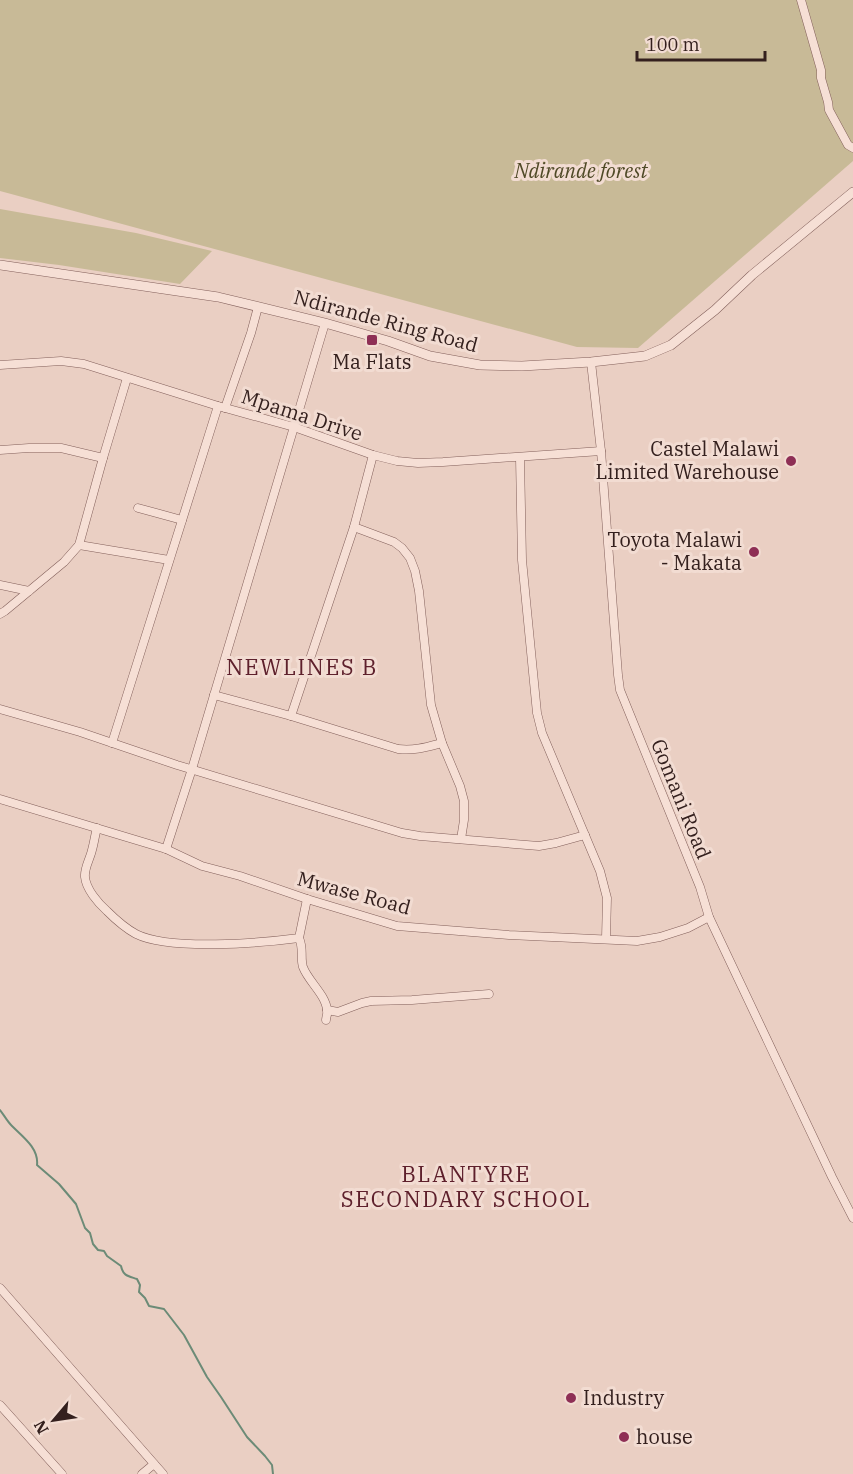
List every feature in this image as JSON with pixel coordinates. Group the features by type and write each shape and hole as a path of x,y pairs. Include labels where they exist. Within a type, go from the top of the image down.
{"street":[{"path":"801,0 821,70 829,110 848,144 853,148"},
{"name":"Ndirande Ring Road","path":"0,266 218,297 388,340 430,356 480,365 522,366 591,362 645,356 671,345 715,310 752,274 853,192"},
{"path":"112,743 182,520 221,407 251,333 258,307"},
{"path":"166,849 325,323"},
{"name":"Mpama Drive","path":"0,365 72,362 84,364 398,461 418,463 520,458 601,451"},
{"name":"Gomani Road","path":"591,362 601,451 620,690 700,887 709,917 853,1218"},
{"path":"0,614 64,562 79,545 127,378"},
{"path":"0,450 61,448 103,458"},
{"path":"291,716 354,527 373,455"},
{"path":"520,458 522,560 537,713 542,732 600,871 607,898 606,938"},
{"path":"138,507 182,520"},
{"path":"354,527 394,542 410,558 415,571 431,705 442,743 464,801 461,839"},
{"path":"79,545 169,560"},
{"path":"0,585 29,591"},
{"path":"214,695 398,749 420,749 442,743"},
{"path":"0,709 402,833 538,846 585,835"},
{"name":"Mwase Road","path":"0,799 166,849 202,866 397,926 509,935 638,941 660,938 688,928 709,917"},
{"path":"97,828 85,876 88,885 99,904 136,934 181,944 272,942 300,938"},
{"path":"307,899 300,938 303,946 302,963 327,1010 326,1020"},
{"path":"327,1010 338,1012 371,1001 489,994"},
{"path":"0,1288 163,1474"},
{"path":"0,1405 62,1474"},
{"path":"142,1474 154,1464"}],"green space":[{"name":"Ndirande forest","path":"0,0 853,0 853,161 638,348 577,347 0,191"},
{"path":"0,209 136,233 212,251 180,284 0,258"}],"waterway":[{"path":"0,1110 33,1148 37,1165 59,1184 76,1204 93,1244 121,1266 125,1274 137,1279 140,1285 139,1292 149,1306 164,1309 184,1335 207,1377 247,1437 272,1465 273,1474"}],"place":[{"name":"Ma Flats","path":"372,340"},
{"name":"Castel Malawi Limited Warehouse","path":"791,461"},
{"name":"Toyota Malawi - Makata","path":"754,552"},
{"name":"Industry","path":"571,1398"},
{"name":"house","path":"624,1437"}],"district":[{"name":"NEWLINES B","path":"302,667"},
{"name":"BLANTYRE SECONDARY SCHOOL","path":"466,1186"}]}
